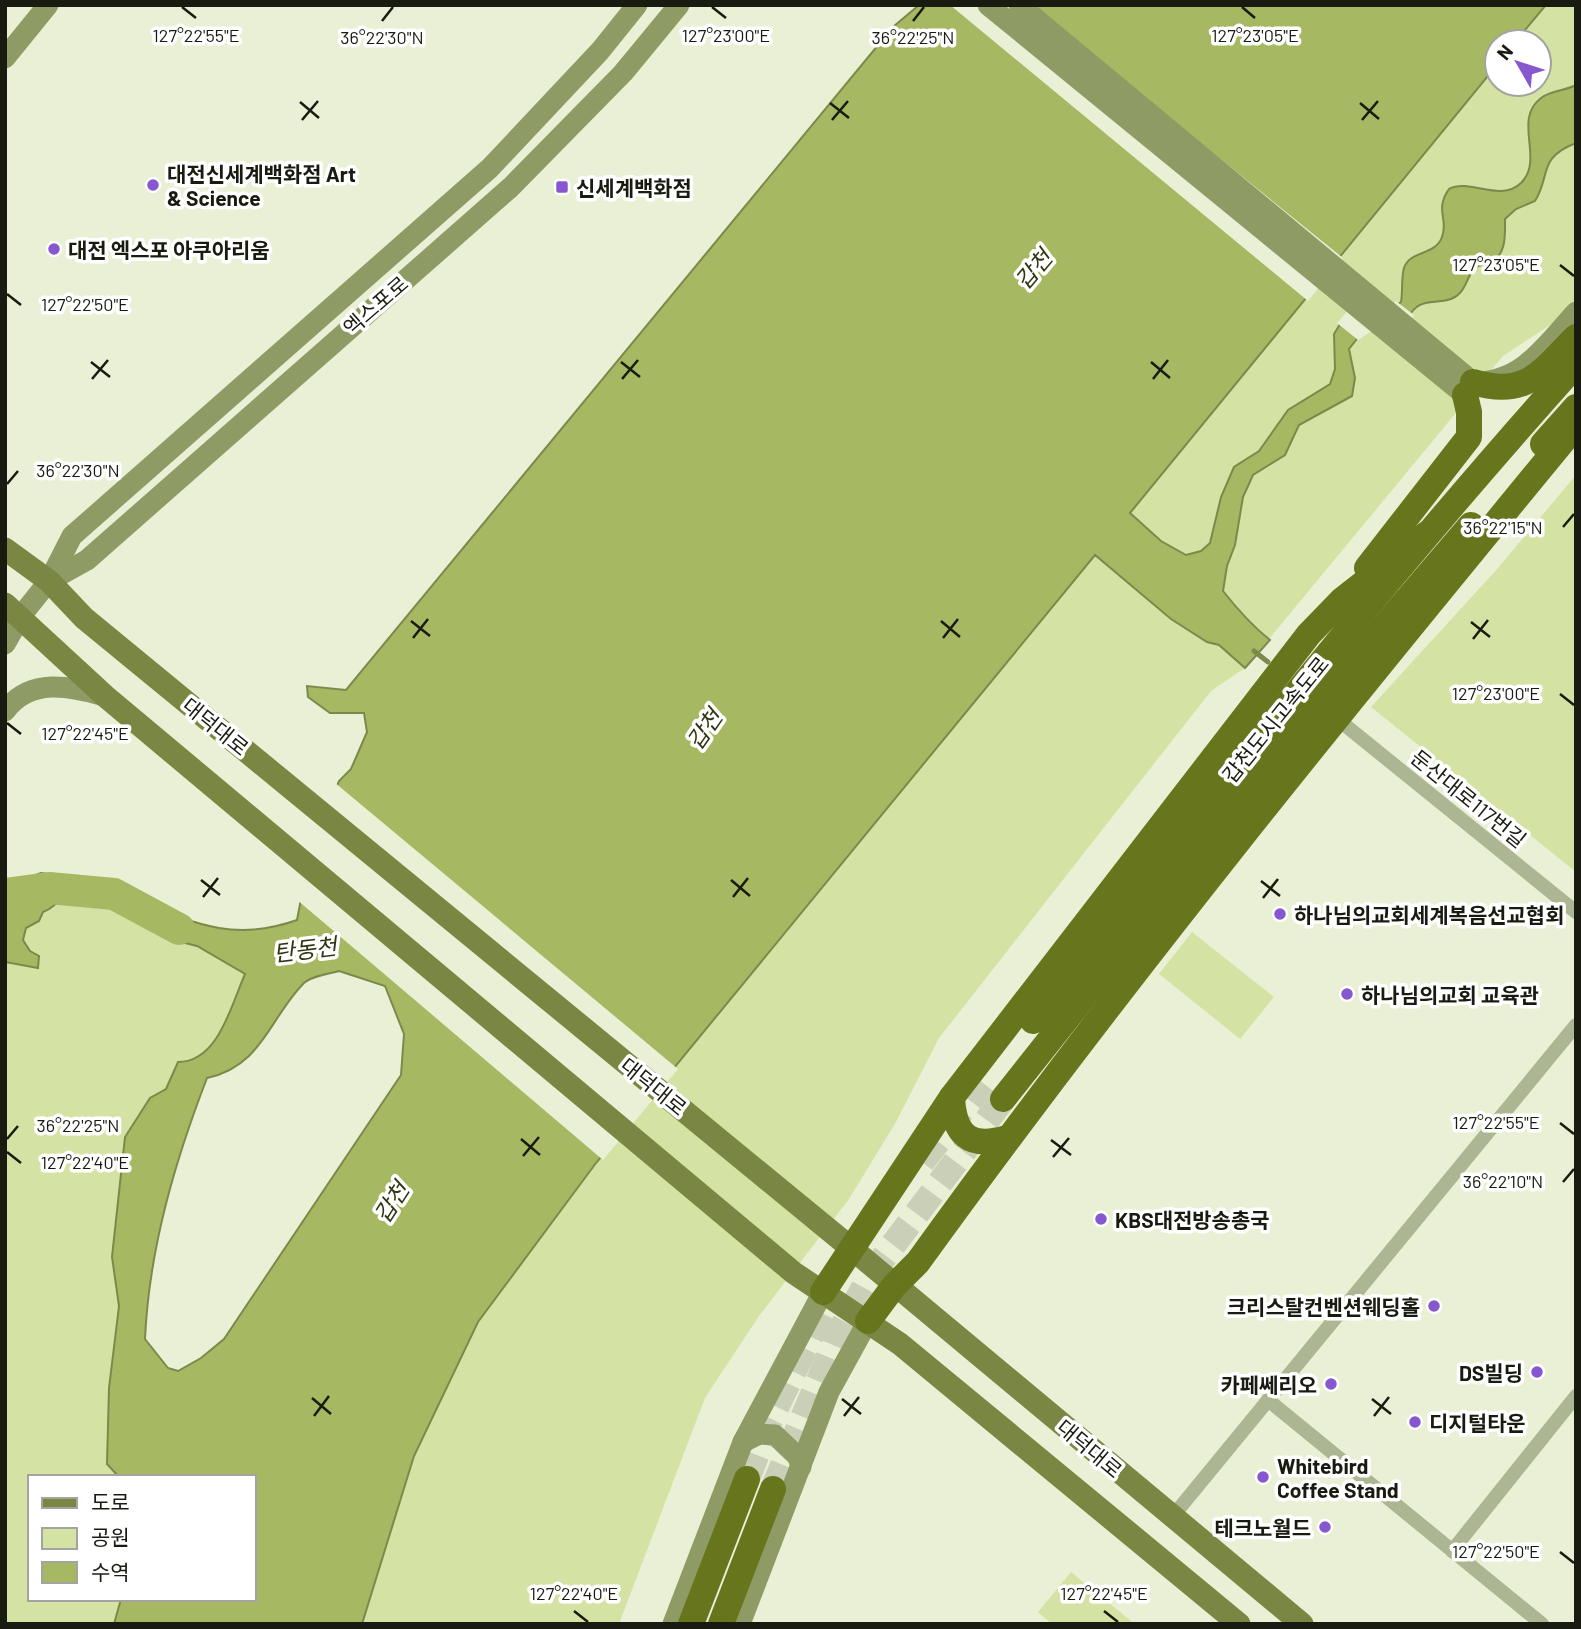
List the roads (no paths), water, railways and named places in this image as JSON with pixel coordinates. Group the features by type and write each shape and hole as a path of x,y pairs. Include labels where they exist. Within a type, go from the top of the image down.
{"highway":[{"path":"823,1292 952,1097 1278,673 1309,634 1342,600 1469,437 1469,388 1513,388 1535,377 1576,337"},
{"name":"갑천도시고속도로","path":"1576,364 1428,533 1275,717 993,1091 1293,733 1508,482 1576,407"},
{"path":"1508,482 1572,431"},
{"path":"868,1321 894,1286 918,1262 1007,1138 1335,717 1572,431"},
{"path":"1342,600 1428,533"},
{"path":"952,1097 954,1118 963,1133 980,1143 1007,1138"},
{"path":"691,1624 747,1479"},
{"path":"721,1624 773,1489"}],"main road":[{"name":"대덕대로","path":"5,549 49,581 84,618 829,1229 1302,1624"},
{"name":"대덕대로","path":"13,610 105,696 794,1273 900,1344 1239,1624"}],"street":[{"path":"5,58 48,5"},
{"name":"엑스포로","path":"49,581 72,536 490,168 600,51 637,5"},
{"name":"엑스포로","path":"5,644 13,610 49,581 87,560 511,187 623,73 679,5"},
{"path":"988,5 1469,388"},
{"path":"1019,5 1469,388"},
{"path":"1469,388 1513,375 1576,313"},
{"path":"5,711 27,691 48,686 73,687 105,696"},
{"name":"둔산대로117번길","path":"1335,717 1576,912"},
{"path":"1173,1516 1573,1034"},
{"path":"673,1624 743,1442 823,1292"},
{"path":"740,1624 839,1371 868,1321"},
{"path":"1452,1551 1576,1396"},
{"path":"1268,1400 1542,1624"},
{"path":"743,1442 759,1434 775,1435 792,1450 801,1467"}],"water":[{"name":"갑천","path":"919,5 1546,5 1527,28 1483,28 1483,82 1130,513 1161,541 1186,555 1201,551 1210,543 1221,497 1234,467 1259,451 1288,410 1330,384 1335,369 1334,334 1345,316 1392,308 1401,302 1403,272 1407,262 1434,247 1442,237 1442,209 1449,189 1466,186 1504,191 1521,183 1528,173 1530,163 1528,128 1533,107 1541,98 1553,98 1553,92 1576,85 1576,143 1550,161 1535,201 1516,209 1505,219 1504,244 1495,260 1474,269 1462,290 1451,299 1421,304 1408,318 1364,330 1349,349 1355,378 1352,396 1299,425 1285,455 1253,475 1243,497 1235,545 1227,566 1223,591 1245,617 1270,640 1245,668 1219,645 1207,642 1171,619 1095,555 596,1163 478,1322 414,1456 362,1624 114,1624 120,1601 256,1601 256,1475 117,1475 107,1464 109,1388 119,1306 112,1257 125,1137 150,1098 166,1089 178,1062 192,1060 213,1043 228,1016 245,974 197,946 177,941 138,914 144,903 201,924 237,930 276,926 297,920 311,847 339,781 351,769 367,732 364,713 330,713 308,697 307,686 346,690 893,27","holes":["339,971 385,986 404,1034 401,1075 224,1339 201,1358 178,1371 168,1368 145,1339 152,1272 174,1173 207,1078 226,1072 253,1052 303,984 310,979"]},
{"path":"41,873 65,876 62,893 54,906 43,912 39,921 26,928 23,940 30,951 39,956 38,968 5,962 5,881"}],"waterway":[{"path":"1254,651 1268,662"},
{"name":"탄동천","path":"5,894 49,888 114,894 179,929"}],"tunnel":[{"path":"922,1162 983,1083"},
{"path":"773,1489 839,1333 872,1273 1003,1099"},
{"path":"747,1479 769,1422 825,1307"}],"place":[{"name":"대전신세계백화점 Art & Science","path":"153,185"},
{"name":"신세계백화점","path":"562,187"},
{"name":"대전 엑스포 아쿠아리움","path":"54,249"},
{"name":"하나님의교회세계복음선교협회","path":"1280,914"},
{"name":"하나님의교회 교육관","path":"1347,994"},
{"name":"KBS대전방송총국","path":"1101,1219"},
{"name":"크리스탈컨벤션웨딩홀","path":"1434,1306"},
{"name":"DS빌딩","path":"1537,1372"},
{"name":"카페쎄리오","path":"1331,1384"},
{"name":"디지털타운","path":"1415,1422"},
{"name":"Whitebird Coffee Stand","path":"1263,1477"},
{"name":"테크노월드","path":"1325,1527"}]}
